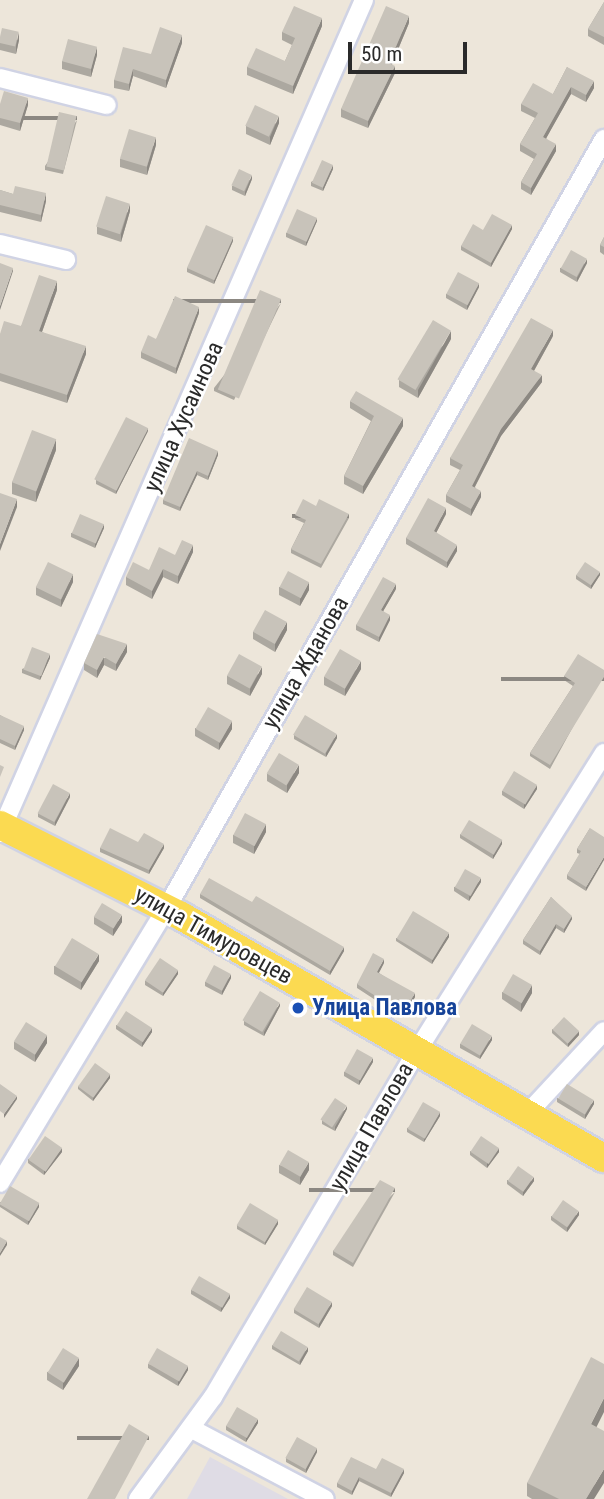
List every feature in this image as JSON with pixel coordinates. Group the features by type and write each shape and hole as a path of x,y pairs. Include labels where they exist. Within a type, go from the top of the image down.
{"main road":[{"name":"улица Тимуровцев","path":"1,828 166,909 604,1158"}],"street":[{"name":"улица Хусаинова","path":"1,828 364,0"},
{"path":"0,78 107,104"},
{"name":"улица Жданова","path":"0,1183 166,909 604,139"},
{"path":"0,244 66,260"},
{"name":"улица Павлова","path":"138,1499 191,1429 417,1051 604,753"},
{"path":"527,1114 604,1031"},
{"path":"191,1429 325,1499"}],"shaded area":[{"path":"210,1457 288,1499 187,1499"}],"building":[{"path":"604,2 604,37 588,29"},
{"path":"294,6 322,18 293,86 247,67 256,48 285,61 295,38 282,32"},
{"path":"386,6 409,16 389,63 395,66 368,121 341,109"},
{"path":"160,27 182,35 166,80 133,69 129,84 114,80 123,47 151,54"},
{"path":"2,28 19,32 15,46 0,43"},
{"path":"68,39 97,47 91,69 62,61"},
{"path":"567,67 594,81 586,95 571,87 543,137 556,144 531,188 521,182 537,154 520,144 538,113 521,104 533,83 553,94"},
{"path":"4,91 28,98 20,123 0,118"},
{"path":"255,105 279,116 269,137 245,126"},
{"path":"59,112 77,116 64,171 46,167"},
{"path":"129,129 156,137 147,167 120,159"},
{"path":"322,160 333,165 323,188 312,183"},
{"path":"239,169 252,175 244,191 231,185"},
{"path":"15,186 46,193 41,215 0,205 0,190 13,194"},
{"path":"106,196 130,204 120,234 96,226"},
{"path":"297,209 317,218 307,242 286,233"},
{"path":"492,214 512,225 491,263 461,246 473,224 483,230"},
{"path":"206,225 233,237 214,280 187,268"},
{"path":"571,250 587,259 577,277 561,268"},
{"path":"0,263 13,268 0,306"},
{"path":"458,272 479,283 467,305 446,294"},
{"path":"39,275 57,281 39,331 86,346 67,395 0,373 0,334 4,321 21,326"},
{"path":"260,290 281,299 239,398 218,389"},
{"path":"175,296 199,307 176,368 141,352 148,335 156,339"},
{"path":"531,318 553,330 531,369 542,375 501,429 472,486 481,491 471,509 446,495 463,465 450,458"},
{"path":"433,320 451,331 415,390 397,379"},
{"path":"356,391 403,418 363,486 344,476 374,416 350,401"},
{"path":"126,417 148,428 116,491 94,479"},
{"path":"32,430 56,439 36,492 12,482"},
{"path":"189,438 218,451 208,476 197,471 180,507 163,500"},
{"path":"0,493 17,499 0,544"},
{"path":"428,498 446,508 434,531 457,545 447,562 406,538"},
{"path":"303,499 316,506 319,499 349,514 321,564 291,549 306,520 295,515"},
{"path":"80,514 104,524 96,543 72,533"},
{"path":"182,540 193,545 178,576 163,569 152,591 126,577 133,562 149,570 159,547 175,555"},
{"path":"48,562 73,574 61,599 36,587"},
{"path":"585,562 600,572 591,585 576,575"},
{"path":"288,571 309,582 301,598 280,587"},
{"path":"383,577 396,584 381,610 390,615 379,637 356,625"},
{"path":"265,610 287,622 275,644 253,632"},
{"path":"97,634 127,644 116,664 104,657 97,670 84,663"},
{"path":"32,647 50,654 41,676 23,669"},
{"path":"340,649 361,661 345,689 324,677"},
{"path":"239,654 262,667 250,688 227,676"},
{"path":"578,654 604,670 604,677 550,765 530,753 575,683 564,676"},
{"path":"208,707 232,721 220,743 196,729"},
{"path":"0,715 24,726 15,746 0,739"},
{"path":"305,715 337,734 325,754 293,735"},
{"path":"279,753 299,765 286,785 267,774"},
{"path":"514,771 537,785 525,805 502,791"},
{"path":"53,784 70,793 54,822 38,813"},
{"path":"245,813 266,824 254,846 233,835"},
{"path":"469,820 502,840 494,855 460,835"},
{"path":"110,828 138,842 144,833 164,844 149,870 100,848"},
{"path":"590,828 604,837 604,857 586,887 567,875 581,851 577,849"},
{"path":"465,869 481,878 471,896 455,887"},
{"path":"209,878 252,902 256,896 344,947 330,971 200,894"},
{"path":"551,897 572,916 564,929 556,924 540,951 523,940"},
{"path":"102,903 122,915 113,929 94,917"},
{"path":"413,911 449,933 433,960 397,938"},
{"path":"72,938 99,954 82,982 55,966"},
{"path":"373,953 384,959 377,972 415,993 403,1014 357,984"},
{"path":"160,958 178,970 163,993 145,980"},
{"path":"214,965 231,974 222,991 205,982"},
{"path":"513,974 532,985 522,1003 502,992"},
{"path":"260,991 280,1003 262,1032 242,1020"},
{"path":"126,1011 152,1028 143,1042 117,1025"},
{"path":"564,1017 579,1031 568,1044 552,1029"},
{"path":"26,1022 47,1035 35,1055 14,1042"},
{"path":"472,1024 492,1036 480,1056 460,1044"},
{"path":"357,1049 373,1058 360,1080 344,1072"},
{"path":"95,1063 110,1074 93,1098 78,1086"},
{"path":"0,1084 17,1096 4,1114 0,1111"},
{"path":"567,1084 594,1100 585,1115 558,1099"},
{"path":"335,1098 347,1106 332,1127 320,1120"},
{"path":"423,1102 440,1112 425,1139 408,1129"},
{"path":"45,1136 62,1148 46,1172 28,1160"},
{"path":"481,1136 499,1148 489,1164 470,1152"},
{"path":"288,1150 309,1162 300,1177 280,1165"},
{"path":"518,1166 534,1177 523,1192 508,1181"},
{"path":"380,1180 395,1188 353,1263 333,1251"},
{"path":"10,1186 39,1203 29,1221 0,1204"},
{"path":"563,1200 579,1211 567,1227 552,1216"},
{"path":"250,1203 278,1220 265,1242 237,1225"},
{"path":"0,1237 7,1241 0,1253"},
{"path":"199,1276 230,1294 222,1308 191,1290"},
{"path":"307,1287 332,1302 318,1324 294,1309"},
{"path":"281,1331 308,1347 299,1362 272,1346"},
{"path":"63,1348 79,1358 64,1383 48,1373"},
{"path":"157,1348 188,1366 179,1382 148,1364"},
{"path":"591,1357 604,1364 604,1398 591,1424 604,1431 604,1469 586,1499 559,1499 527,1483"},
{"path":"237,1407 258,1419 247,1438 226,1426"},
{"path":"129,1424 149,1436 115,1499 87,1499"},
{"path":"297,1437 317,1448 305,1469 285,1458"},
{"path":"351,1457 376,1469 382,1458 404,1469 391,1493 359,1477 352,1491 337,1483"}],"place":[{"name":"Улица Павлова","path":"298,1008"}]}
